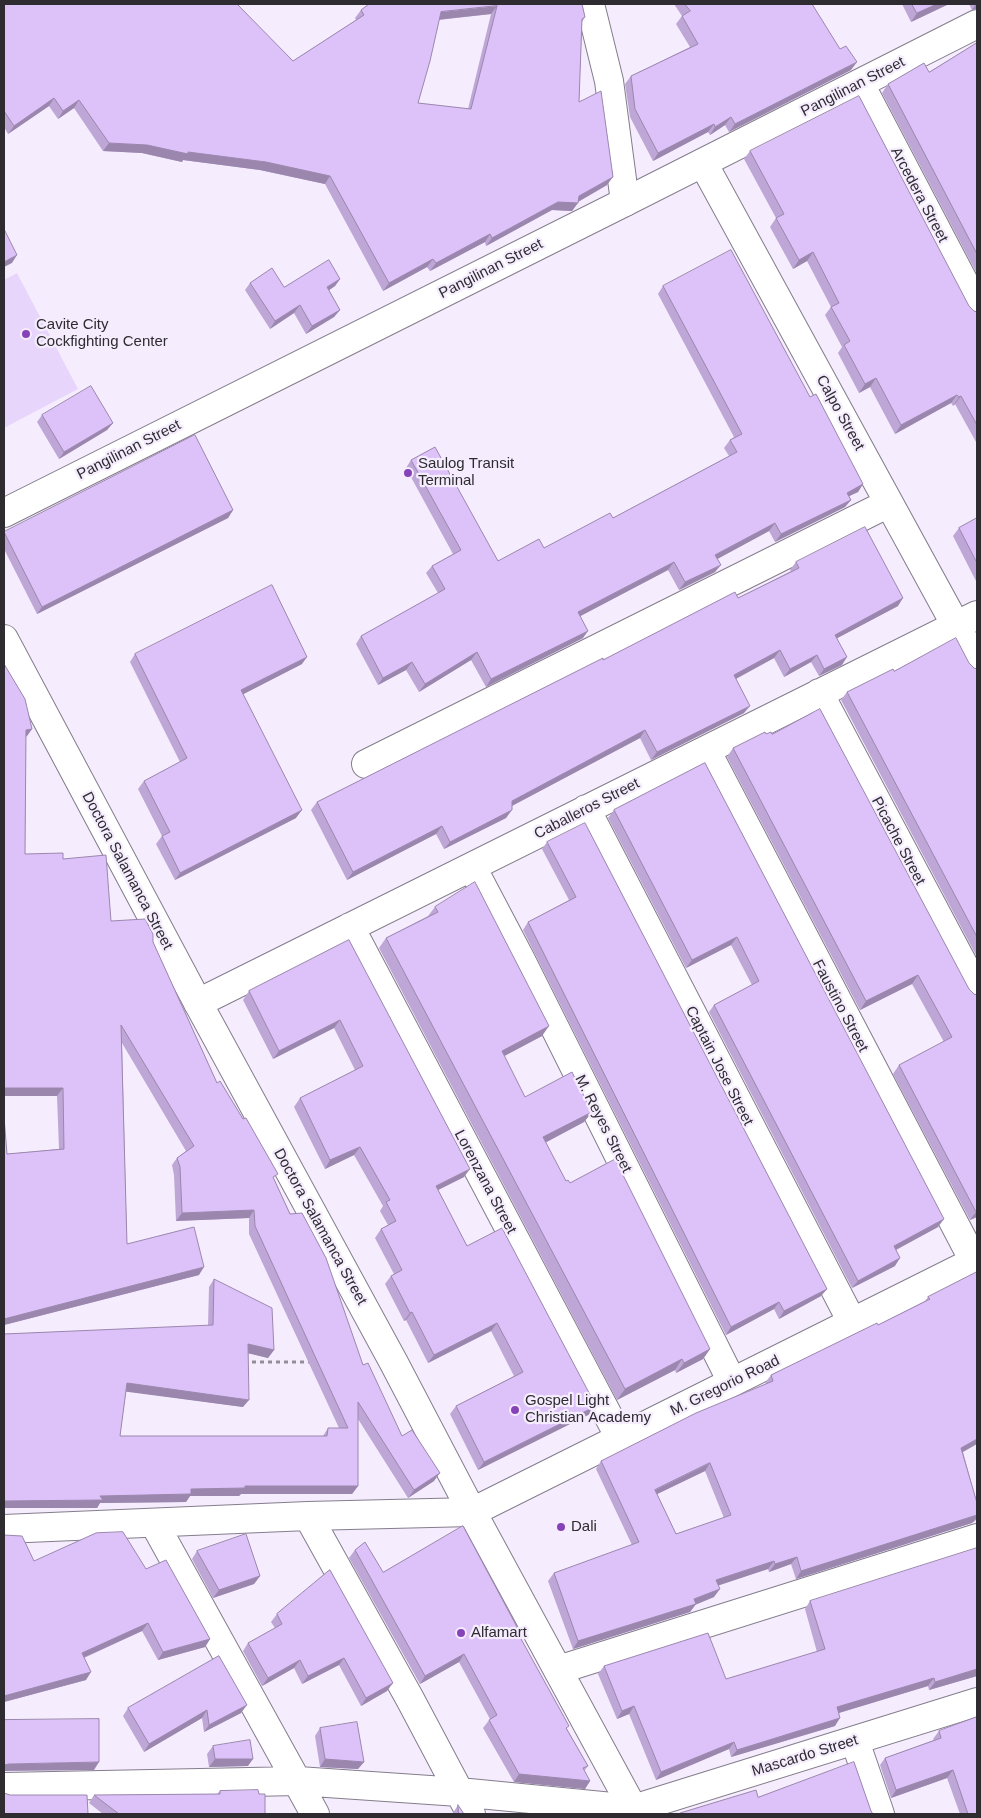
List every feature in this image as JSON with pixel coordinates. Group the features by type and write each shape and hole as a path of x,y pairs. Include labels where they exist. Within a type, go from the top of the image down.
{"street":[{"path":"590,4 609,81 625,202"},
{"name":"Pangilinan Street","path":"4,513 860,84 975,31"},
{"name":"Arcedera Street","path":"860,84 977,307"},
{"name":"Calpo Street","path":"703,163 889,503 967,620 977,664"},
{"path":"366,764 889,503"},
{"name":"Caballeros Street","path":"198,1003 967,620"},
{"name":"Doctora Salamanca Street","path":"4,639 198,1003 635,1812"},
{"name":"Picache Street","path":"820,693 977,990"},
{"name":"Faustino Street","path":"706,750 976,1261"},
{"name":"Captain Jose Street","path":"586,809 852,1322"},
{"name":"M. Reyes Street","path":"472,867 732,1382"},
{"name":"Lorenzana Street","path":"350,927 620,1438"},
{"name":"M. Gregorio Road","path":"472,1512 976,1261"},
{"path":"4,1529 308,1516 472,1512"},
{"path":"308,1516 410,1699 465,1803"},
{"path":"154,1523 315,1814"},
{"path":"558,1670 977,1538"},
{"name":"Mascardo Street","path":"635,1812 977,1702"},
{"path":"855,1741 880,1814"},
{"path":"4,1787 298,1781 465,1803 635,1812"}],"path":[{"path":"244,1362 314,1362"}],"shaded area":[{"name":"Cavite City Cockfighting Center","path":"17,273 78,389 4,428 4,280"}],"building":[{"path":"4,4 237,4 293,61 364,15 361,10 369,4 582,4 585,17 582,19 579,102 601,91 613,177 579,196 578,203 558,202 492,238 490,234 436,263 433,259 389,283 330,176 266,162 188,152 188,154 147,145 109,143 79,100 63,111 54,98 14,126 4,111","holes":["497,6 471,109 418,103 441,12"]},
{"path":"685,4 812,4 840,49 846,46 857,62 735,124 731,117 715,127 714,124 658,153 635,109 631,76 698,44 682,16 690,11"},
{"path":"912,4 937,4 917,13"},
{"path":"977,43 977,254 888,84 924,63 929,72"},
{"path":"859,96 969,306 977,312 977,425 961,396 957,395 901,425 876,378 865,384 844,345 850,341 831,307 839,303 813,252 799,260 776,218 784,214 750,151"},
{"path":"4,229 17,255 4,262"},
{"path":"731,250 810,397 816,394 863,484 847,493 851,500 781,534 775,523 715,555 721,565 685,582 674,562 578,612 588,631 491,679 477,652 425,684 412,662 383,678 361,636 445,589 432,566 461,550 411,460 435,447 498,561 539,539 544,548 610,513 613,518 737,452 730,440 742,434 663,286"},
{"path":"329,260 340,279 327,287 340,310 312,326 300,305 275,321 250,283 272,268 284,287"},
{"path":"91,386 113,423 64,452 42,415"},
{"path":"195,435 233,510 42,607 4,532"},
{"path":"977,518 977,563 959,528"},
{"path":"865,527 903,598 835,635 847,657 824,669 817,655 790,669 780,650 734,675 750,706 657,752 645,730 512,801 512,810 450,842 442,826 353,872 317,802 603,658 603,660 735,592 738,598 799,568 796,562"},
{"path":"272,585 307,657 241,690 302,810 180,873 162,836 170,832 144,781 187,758 135,654"},
{"path":"956,638 969,663 977,669 977,937 847,692 893,669 894,671"},
{"path":"4,664 25,699 32,729 26,730 25,854 63,853 63,859 106,855 111,921 145,919 153,934 153,942 217,1083 220,1081 243,1119 246,1118 278,1174 273,1177 290,1214 302,1213 326,1258 363,1365 368,1363 402,1436 412,1430 440,1473 414,1490 358,1402 358,1486 245,1486 245,1488 191,1489 191,1494 100,1496 103,1500 4,1501 4,1334 213,1325 214,1279 272,1308 274,1350 248,1344 249,1400 127,1383 120,1436 327,1436 328,1428 348,1428 255,1226 254,1210 182,1213 180,1167 177,1158 194,1146 121,1025 127,1244 194,1227 204,1267 4,1319 4,1117 7,1154 64,1149 63,1088 4,1088"},
{"path":"820,709 969,989 977,995 976,1212 899,1065 952,1037 918,975 866,1001 733,748 765,732 766,734 771,732 772,734"},
{"path":"705,763 944,1219 894,1246 900,1258 858,1281 714,1005 759,981 737,937 692,960 614,810"},
{"path":"585,823 827,1289 784,1311 779,1302 731,1327 528,922 576,897 547,842"},
{"path":"475,882 549,1026 502,1051 525,1097 572,1072 592,1112 543,1137 566,1181 568,1180 570,1183 615,1159 710,1349 684,1363 682,1359 625,1389 386,938 438,912 435,907"},
{"path":"349,940 470,1169 436,1186 467,1246 502,1228 596,1406 484,1462 456,1406 523,1372 497,1323 434,1355 391,1276 402,1270 381,1229 396,1221 386,1202 390,1200 360,1147 330,1160 300,1098 363,1066 340,1020 279,1051 249,991"},
{"path":"977,1272 977,1439 961,1448 977,1503 977,1515 801,1571 797,1557 775,1564 774,1561 716,1580 720,1589 694,1599 696,1604 578,1641 554,1573 639,1542 601,1461 696,1413 773,1381 771,1375 877,1323 878,1325 930,1299 928,1297","holes":["710,1463 731,1515 676,1534 655,1490"]},
{"path":"463,1526 517,1627 515,1628 569,1726 566,1728 588,1766 583,1768 590,1781 519,1774 489,1720 497,1715 464,1654 425,1676 355,1550 365,1542 383,1572"},
{"path":"123,1532 146,1569 166,1560 210,1639 163,1652 148,1623 82,1653 91,1672 4,1696 4,1535 22,1536 34,1561 96,1533"},
{"path":"246,1534 260,1576 219,1590 197,1551"},
{"path":"977,1548 977,1669 935,1682 934,1678 837,1707 840,1718 737,1750 734,1742 661,1772 634,1706 622,1711 604,1666 708,1633 726,1679 825,1649 810,1601"},
{"path":"330,1570 393,1683 366,1698 344,1658 308,1676 300,1660 268,1678 248,1643 282,1624 277,1614"},
{"path":"219,1656 247,1705 209,1725 207,1710 149,1744 128,1708"},
{"path":"977,1717 977,1814 968,1814 953,1770 896,1790 885,1758 941,1738 939,1731"},
{"path":"99,1719 99,1762 4,1765 4,1720"},
{"path":"357,1722 364,1762 325,1759 320,1728"},
{"path":"250,1740 253,1759 215,1759 213,1746"},
{"path":"854,1762 873,1814 680,1813 756,1790 758,1797"},
{"path":"258,1790 259,1794 265,1794 265,1814 119,1814 94,1795 220,1794 220,1791"},
{"path":"4,1793 10,1795 87,1795 88,1814 4,1814"},
{"path":"458,1805 464,1814 459,1814"}],"place":[{"name":"Cavite City Cockfighting Center","path":"26,334"},
{"name":"Saulog Transit Terminal","path":"408,473"},
{"name":"Gospel Light Christian Academy","path":"515,1410"},
{"name":"Dali","path":"561,1527"},
{"name":"Alfamart","path":"461,1633"}]}
